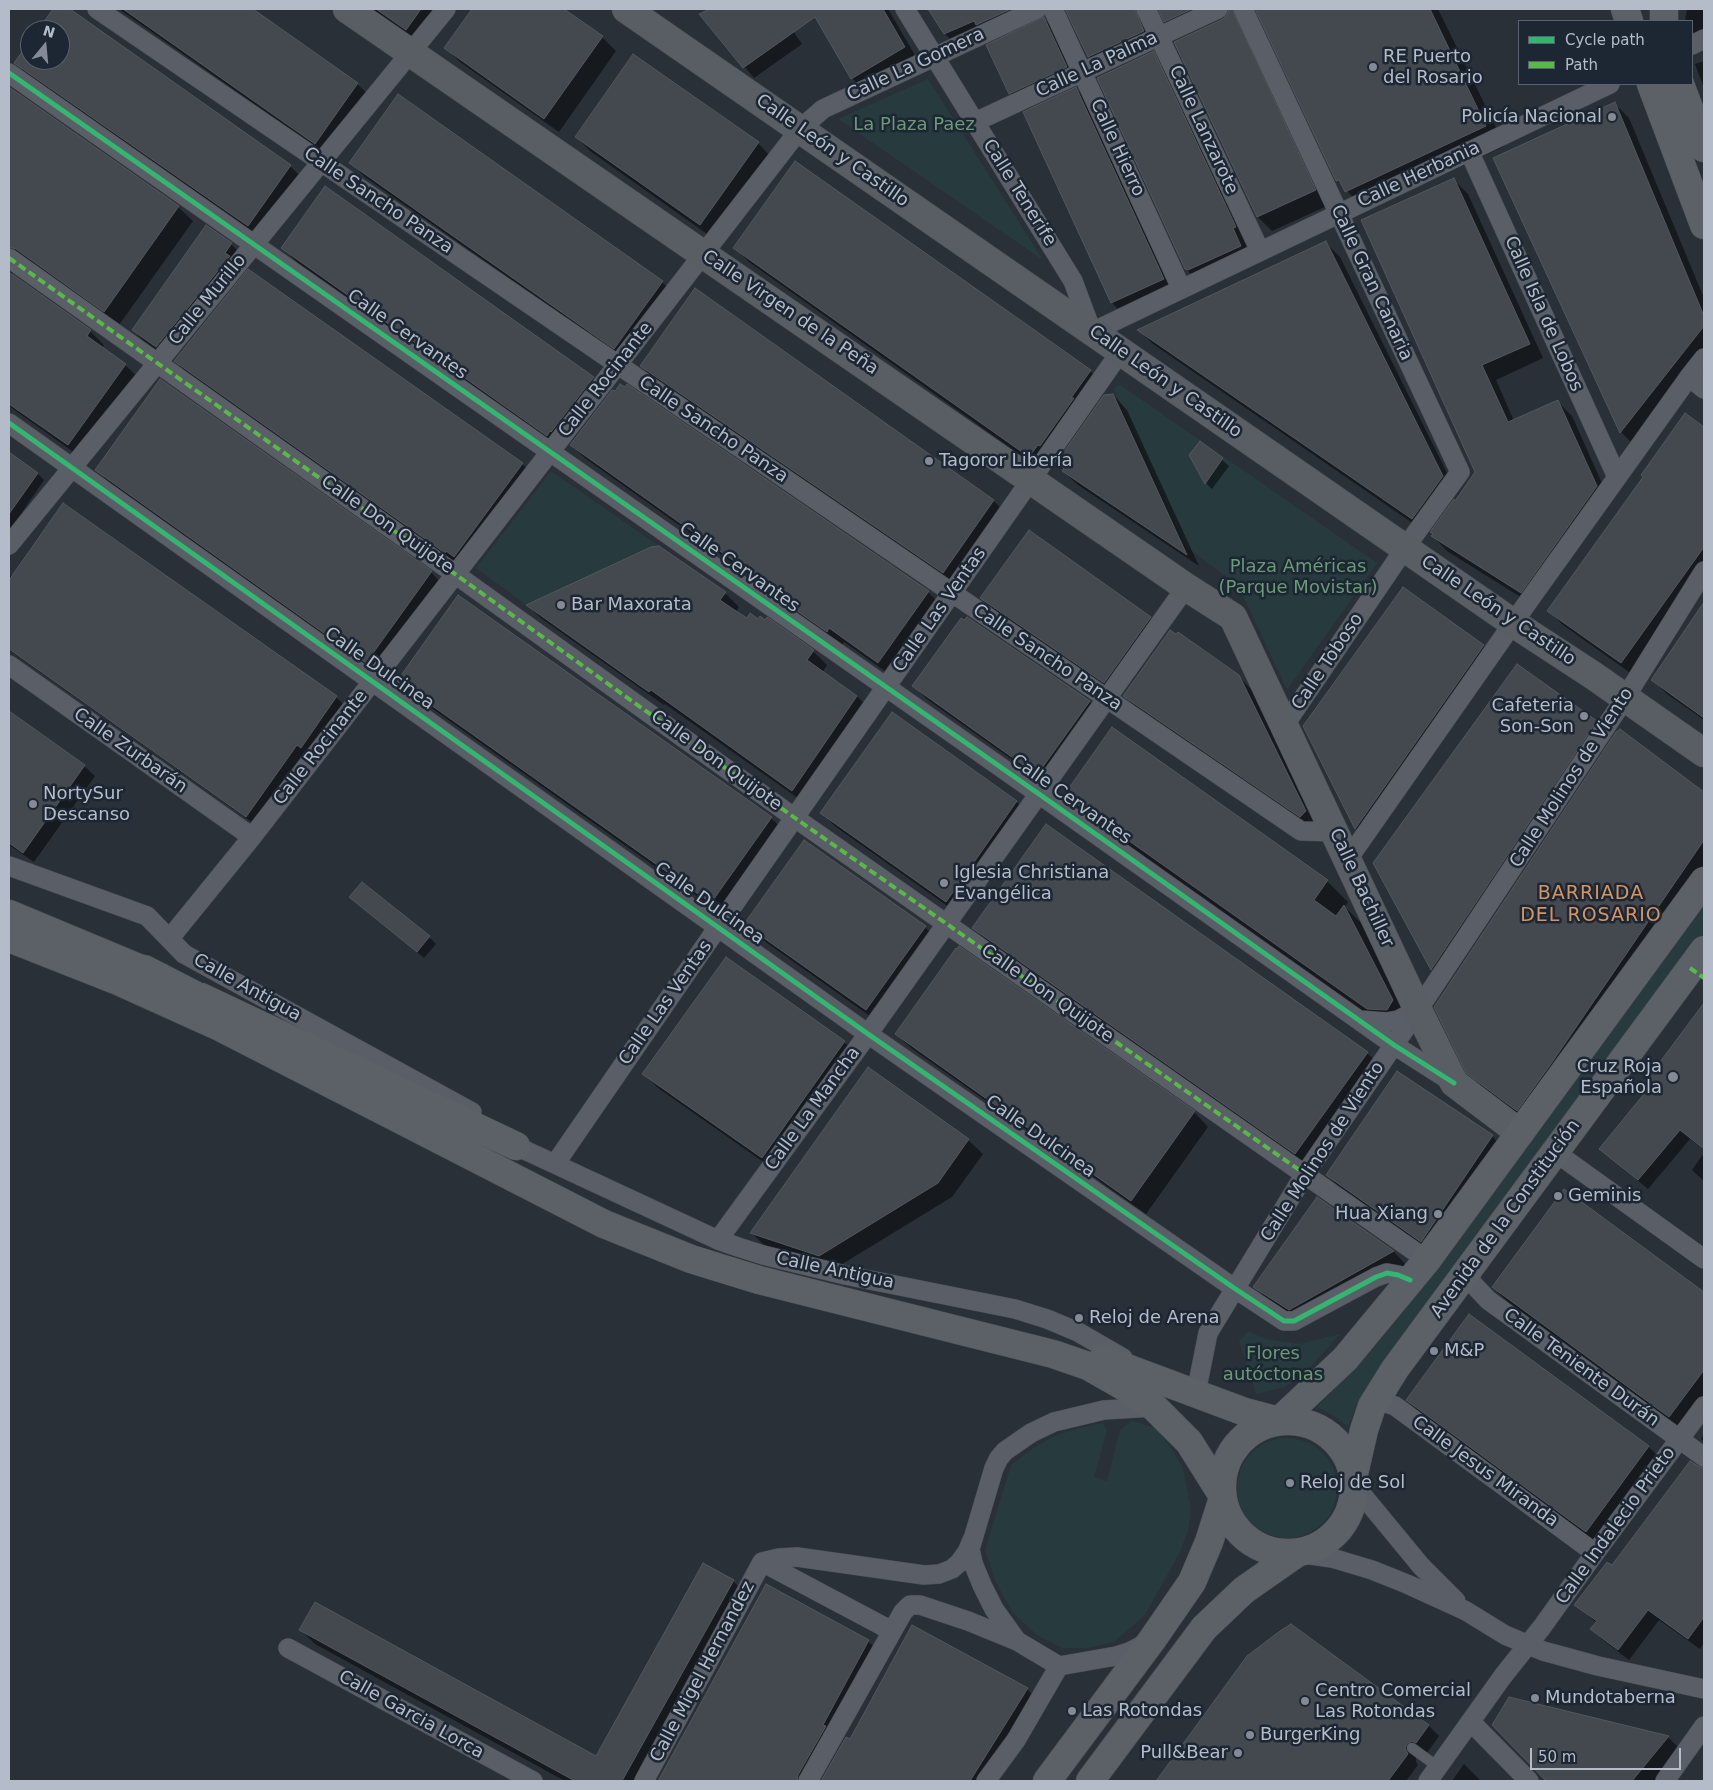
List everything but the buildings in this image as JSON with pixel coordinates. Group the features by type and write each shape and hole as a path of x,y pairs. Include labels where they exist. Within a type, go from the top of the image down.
{"main road":[{"path":"1651,85 1704,225"},
{"path":"1680,85 1704,148"},
{"path":"1047,1781 1152,1640 1192,1582 1209,1542 1222,1497 1221,1478 1224,1465 1234,1446 1250,1432 1264,1424 1279,1420 1346,1359 1426,1260 1704,882"},
{"path":"9,914 144,969 516,1146"},
{"path":"14,938 118,981 220,1027 604,1224 691,1259 759,1280 1053,1354 1088,1366 1110,1377 1154,1407 1189,1442 1222,1497 1228,1516 1238,1531 1254,1544 1273,1552 1297,1553"},
{"name":"Avenida de la Constitución","path":"1354,1482 1364,1430 1372,1406 1395,1369 1555,1152 1700,965"},
{"path":"144,969 291,1045 604,1213 680,1244 765,1271 1055,1345 1103,1359 1246,1412 1279,1420 1304,1422 1324,1431 1341,1446 1350,1464 1354,1482 1352,1507 1344,1523 1332,1537 1315,1547 1297,1553 1244,1590 1204,1628 1090,1781"}],"street":[{"name":"Calle Sancho Panza","path":"97,9 1301,831 1335,832"},
{"name":"Calle Virgen de la Peña","path":"347,9 1186,587 1233,617"},
{"name":"Calle Murillo","path":"9,545 446,9"},
{"name":"Calle Tenerife","path":"905,9 1073,281 1092,332"},
{"name":"Calle La Gomera","path":"800,129 823,109 1037,9"},
{"name":"Calle Hierro","path":"1053,9 1181,288"},
{"name":"Calle Lanzarote","path":"1146,9 1260,250"},
{"name":"Calle La Palma","path":"975,122 1218,9"},
{"name":"Calle Gran Canaria","path":"1243,9 1460,472 1405,548"},
{"name":"Calle León y Castillo","path":"631,10 1092,332 1704,753"},
{"name":"Calle Cervantes","path":"9,73 1039,794 1394,1045 1454,1083"},
{"name":"Calle Herbania","path":"1092,332 1608,85"},
{"name":"Calle Rocinante","path":"170,938 252,837 800,129"},
{"name":"Calle Isla de Lobos","path":"1469,151 1617,477"},
{"name":"Calle Don Quijote","path":"9,258 795,818 1426,1260"},
{"name":"Calle Las Ventas","path":"555,1164 718,927 1121,351"},
{"path":"1348,859 1513,623 1689,376 1704,358"},
{"path":"1689,376 1704,389"},
{"name":"Calle Dulcinea","path":"9,423 868,1034 1284,1321 1294,1321 1376,1277 1387,1274 1398,1275 1410,1280"},
{"name":"Calle Toboso","path":"1284,726 1405,548"},
{"name":"Calle Molinos de Viento","path":"1196,1393 1208,1333 1234,1288 1305,1174 1418,1010 1625,698 1704,571"},
{"name":"Calle La Mancha","path":"718,1240 947,924 1186,587"},
{"name":"Calle Bachiller","path":"1233,617 1454,1083 1520,1133"},
{"name":"Calle Zurbarán","path":"9,665 252,837"},
{"name":"Calle Antigua","path":"9,866 147,916 184,954 485,1119"},
{"path":"1359,1020 1386,1022 1398,1020 1418,1010"},
{"name":"Calle Antigua","path":"516,1146 718,1240 763,1255 1015,1309 1047,1319 1078,1332 1159,1379"},
{"path":"1555,1152 1704,1259"},
{"name":"Calle Teniente Durán","path":"1467,1272 1473,1284 1488,1300 1704,1457"},
{"name":"Calle Jesus Miranda","path":"1372,1406 1379,1403 1395,1406 1595,1553"},
{"name":"Calle Indalecio Prieto","path":"1433,1774 1704,1406"},
{"path":"1018,1641 994,1609 973,1563 970,1549 994,1468 999,1458 1005,1451 1031,1433 1054,1422 1104,1410 1154,1407"},
{"path":"1354,1482 1421,1566 1466,1611"},
{"path":"762,1562 797,1557 924,1575 940,1574 952,1569 959,1563 967,1552 972,1540"},
{"path":"1297,1553 1332,1558 1372,1570 1466,1611 1505,1635 1542,1651 1598,1666 1704,1689"},
{"path":"762,1562 892,1631"},
{"name":"Calle Migel Hernandez","path":"644,1781 762,1562"},
{"path":"808,1781 892,1631 906,1608 914,1604 968,1621 1018,1641 1059,1666 1129,1652 1152,1640"},
{"name":"Calle Garcia Lorca","path":"288,1648 533,1781"},
{"path":"986,1781 1016,1740 1059,1666"},
{"path":"1471,1722 1529,1781"},
{"path":"1665,1781 1698,1750 1704,1726"}],"lane":[{"path":"1412,1748 1433,1774"}],"green space":[{"name":"La Plaza Paez","path":"928,79 1043,260 838,119"},
{"name":"Plaza Américas (Parque Movistar)","path":"1119,384 1377,563 1287,690 1238,585 1186,547 1114,389"},
{"path":"551,471 659,546 651,547 532,603 532,609 476,568"},
{"path":"1704,900 1704,935 1370,1382 1358,1403 1348,1427 1334,1416 1317,1407 1335,1388"},
{"name":"Flores autóctonas","path":"1248,1331 1266,1339 1299,1344 1340,1334 1307,1371 1285,1387 1256,1394 1239,1341"},
{"path":"1132,1421 1156,1428 1183,1468 1191,1509 1188,1531 1180,1552 1145,1615 1114,1642 1088,1648 1063,1648 1037,1635 1014,1614 996,1583 985,1550 1011,1465 1032,1449 1054,1436 1103,1423 1107,1431 1094,1477 1107,1481 1120,1430"},
{"name":"Flores autóctonas","path":"1287,1438 1306,1442 1322,1453 1333,1469 1337,1488 1333,1507 1322,1523 1306,1534 1287,1538 1268,1534 1252,1523 1241,1507 1237,1488 1241,1469 1252,1453 1268,1442"}],"marked path":[{"path":"9,258 795,818 1305,1174"},
{"path":"1690,968 1704,978"}],"cycle path":[{"path":"9,73 1039,794 1394,1045 1454,1083"},
{"path":"9,423 868,1034 1284,1321 1294,1321 1387,1273 1410,1280"}],"place":[{"name":"RE Puerto del Rosario","path":"1373,67"},
{"name":"Policía Nacional","path":"1612,117"},
{"name":"Tagoror Libería","path":"929,461"},
{"name":"Bar Maxorata","path":"561,605"},
{"name":"Cafeteria Son-Son","path":"1584,716"},
{"name":"NortySur Descanso","path":"33,804"},
{"name":"Iglesia Christiana Evangélica","path":"944,883"},
{"name":"Cruz Roja Española","path":"1673,1077"},
{"name":"Geminis","path":"1558,1196"},
{"name":"Hua Xiang","path":"1438,1214"},
{"name":"Reloj de Arena","path":"1079,1318"},
{"name":"M&P","path":"1434,1351"},
{"name":"Reloj de Sol","path":"1290,1483"},
{"name":"Mundotaberna","path":"1535,1698"},
{"name":"Centro Comercial Las Rotondas","path":"1305,1701"},
{"name":"Las Rotondas","path":"1072,1711"},
{"name":"BurgerKing","path":"1250,1735"},
{"name":"Pull&Bear","path":"1238,1753"}],"district":[{"name":"BARRIADA DEL ROSARIO","path":"1591,905"}]}
